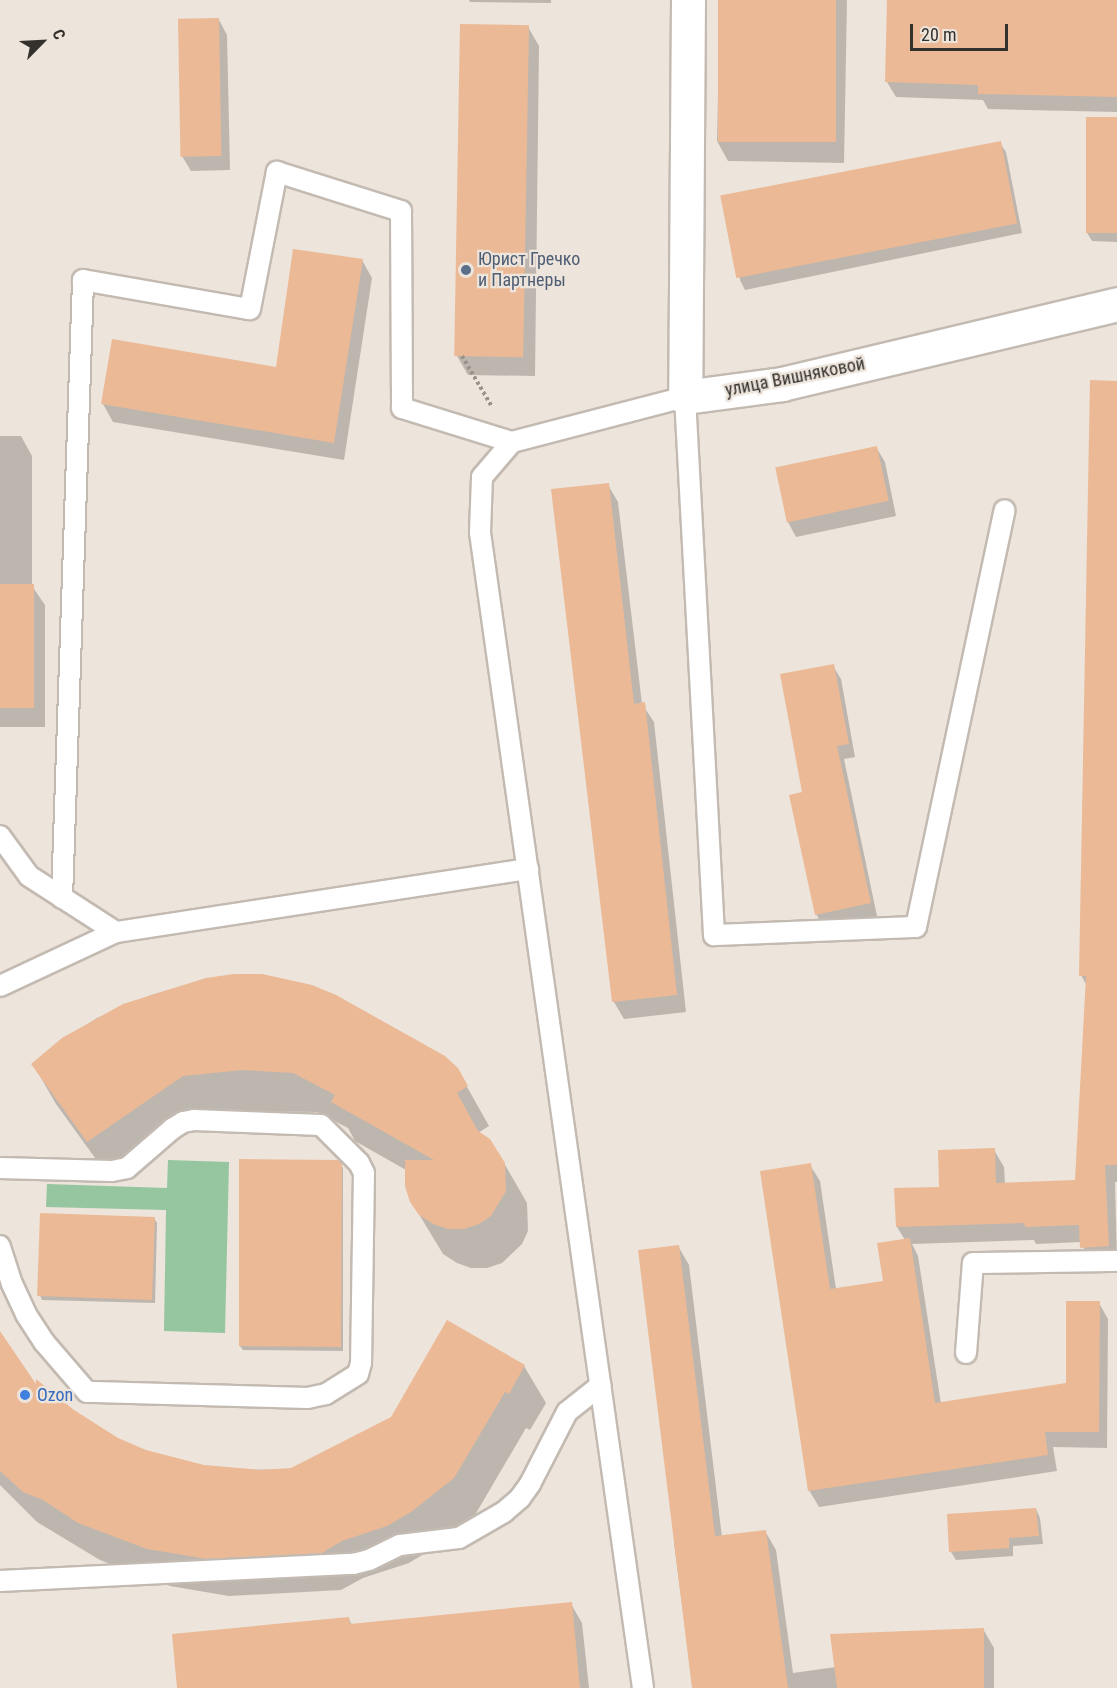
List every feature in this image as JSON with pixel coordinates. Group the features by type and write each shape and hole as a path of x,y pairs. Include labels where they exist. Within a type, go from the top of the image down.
{"street":[{"path":"685,397 688,0"},
{"name":"улица Вишняковой","path":"685,397 782,384 1117,304"}],"lane":[{"path":"62,898 83,280 250,309 277,172 401,211 402,408 512,441 685,397 714,935 916,927 1005,510"},
{"path":"512,441 482,477 480,532 643,1688"},
{"path":"0,836 29,876 116,932"},
{"path":"0,986 116,932 528,869"},
{"path":"0,1168 112,1171 127,1168 172,1129 183,1122 194,1120 321,1125 359,1163 364,1173 361,1363 358,1374 326,1394 307,1398 87,1392 44,1342 26,1314 12,1284 0,1246"},
{"path":"966,1353 973,1263 1117,1261"},
{"path":"0,1581 353,1564 369,1560 400,1545 459,1538 494,1518 520,1498 530,1484 567,1412 600,1385"}],"path":[{"path":"462,356 512,441"}],"green space":[{"path":"168,1160 229,1162 225,1333 164,1331 166,1210 46,1207 47,1184 167,1188"}],"building":[{"path":"718,0 836,0 836,142 718,142"},
{"path":"887,0 1117,0 1117,97 978,94 978,85 885,82"},
{"path":"219,18 221,156 180,157 178,19"},
{"path":"460,24 529,25 523,357 454,356"},
{"path":"1086,117 1117,117 1117,233 1086,233"},
{"path":"1001,141 1017,223 736,278 720,196"},
{"path":"293,249 363,259 334,443 101,404 112,339 276,367"},
{"path":"1090,380 1117,381 1117,1165 1105,1165 1109,1246 1080,1248 1079,1225 1025,1227 1024,1223 896,1227 894,1188 939,1187 938,1150 995,1148 996,1183 1075,1180 1086,976 1079,976"},
{"path":"877,446 889,501 787,522 775,468"},
{"path":"609,483 634,704 645,702 677,995 612,1002 551,489"},
{"path":"0,584 34,584 34,708 0,708"},
{"path":"834,664 849,744 837,746 871,903 815,915 789,795 802,792 780,674"},
{"path":"234,974 262,974 312,985 336,995 445,1056 458,1068 468,1086 457,1093 478,1131 490,1139 505,1163 506,1191 491,1216 479,1224 464,1229 448,1229 433,1224 419,1215 410,1202 405,1186 405,1160 434,1160 331,1102 335,1095 293,1073 243,1070 183,1076 87,1142 31,1064 62,1038 123,1004 206,978"},
{"path":"239,1159 339,1160 342,1162 341,1347 239,1346"},
{"path":"811,1163 830,1289 883,1281 877,1243 910,1238 935,1403 1066,1383 1066,1301 1100,1301 1099,1432 1045,1432 1048,1455 808,1491 760,1171"},
{"path":"40,1213 155,1217 152,1300 37,1296"},
{"path":"679,1245 715,1536 766,1530 788,1688 692,1688 638,1250"},
{"path":"447,1320 525,1365 509,1394 505,1392 454,1478 411,1512 387,1526 342,1541 320,1554 207,1559 147,1549 78,1523 43,1500 23,1492 0,1471 0,1331 36,1384 36,1379 74,1410 118,1438 146,1450 204,1465 261,1470 291,1468 391,1417"},
{"path":"1036,1508 1039,1536 1009,1538 1009,1548 949,1552 947,1514"},
{"path":"572,1602 580,1688 177,1688 172,1634 349,1617 350,1624"},
{"path":"984,1628 984,1688 837,1688 830,1634"}],"place":[{"name":"Юрист Гречко и Партнеры","path":"466,270"},
{"name":"Ozon","path":"25,1395"}]}
